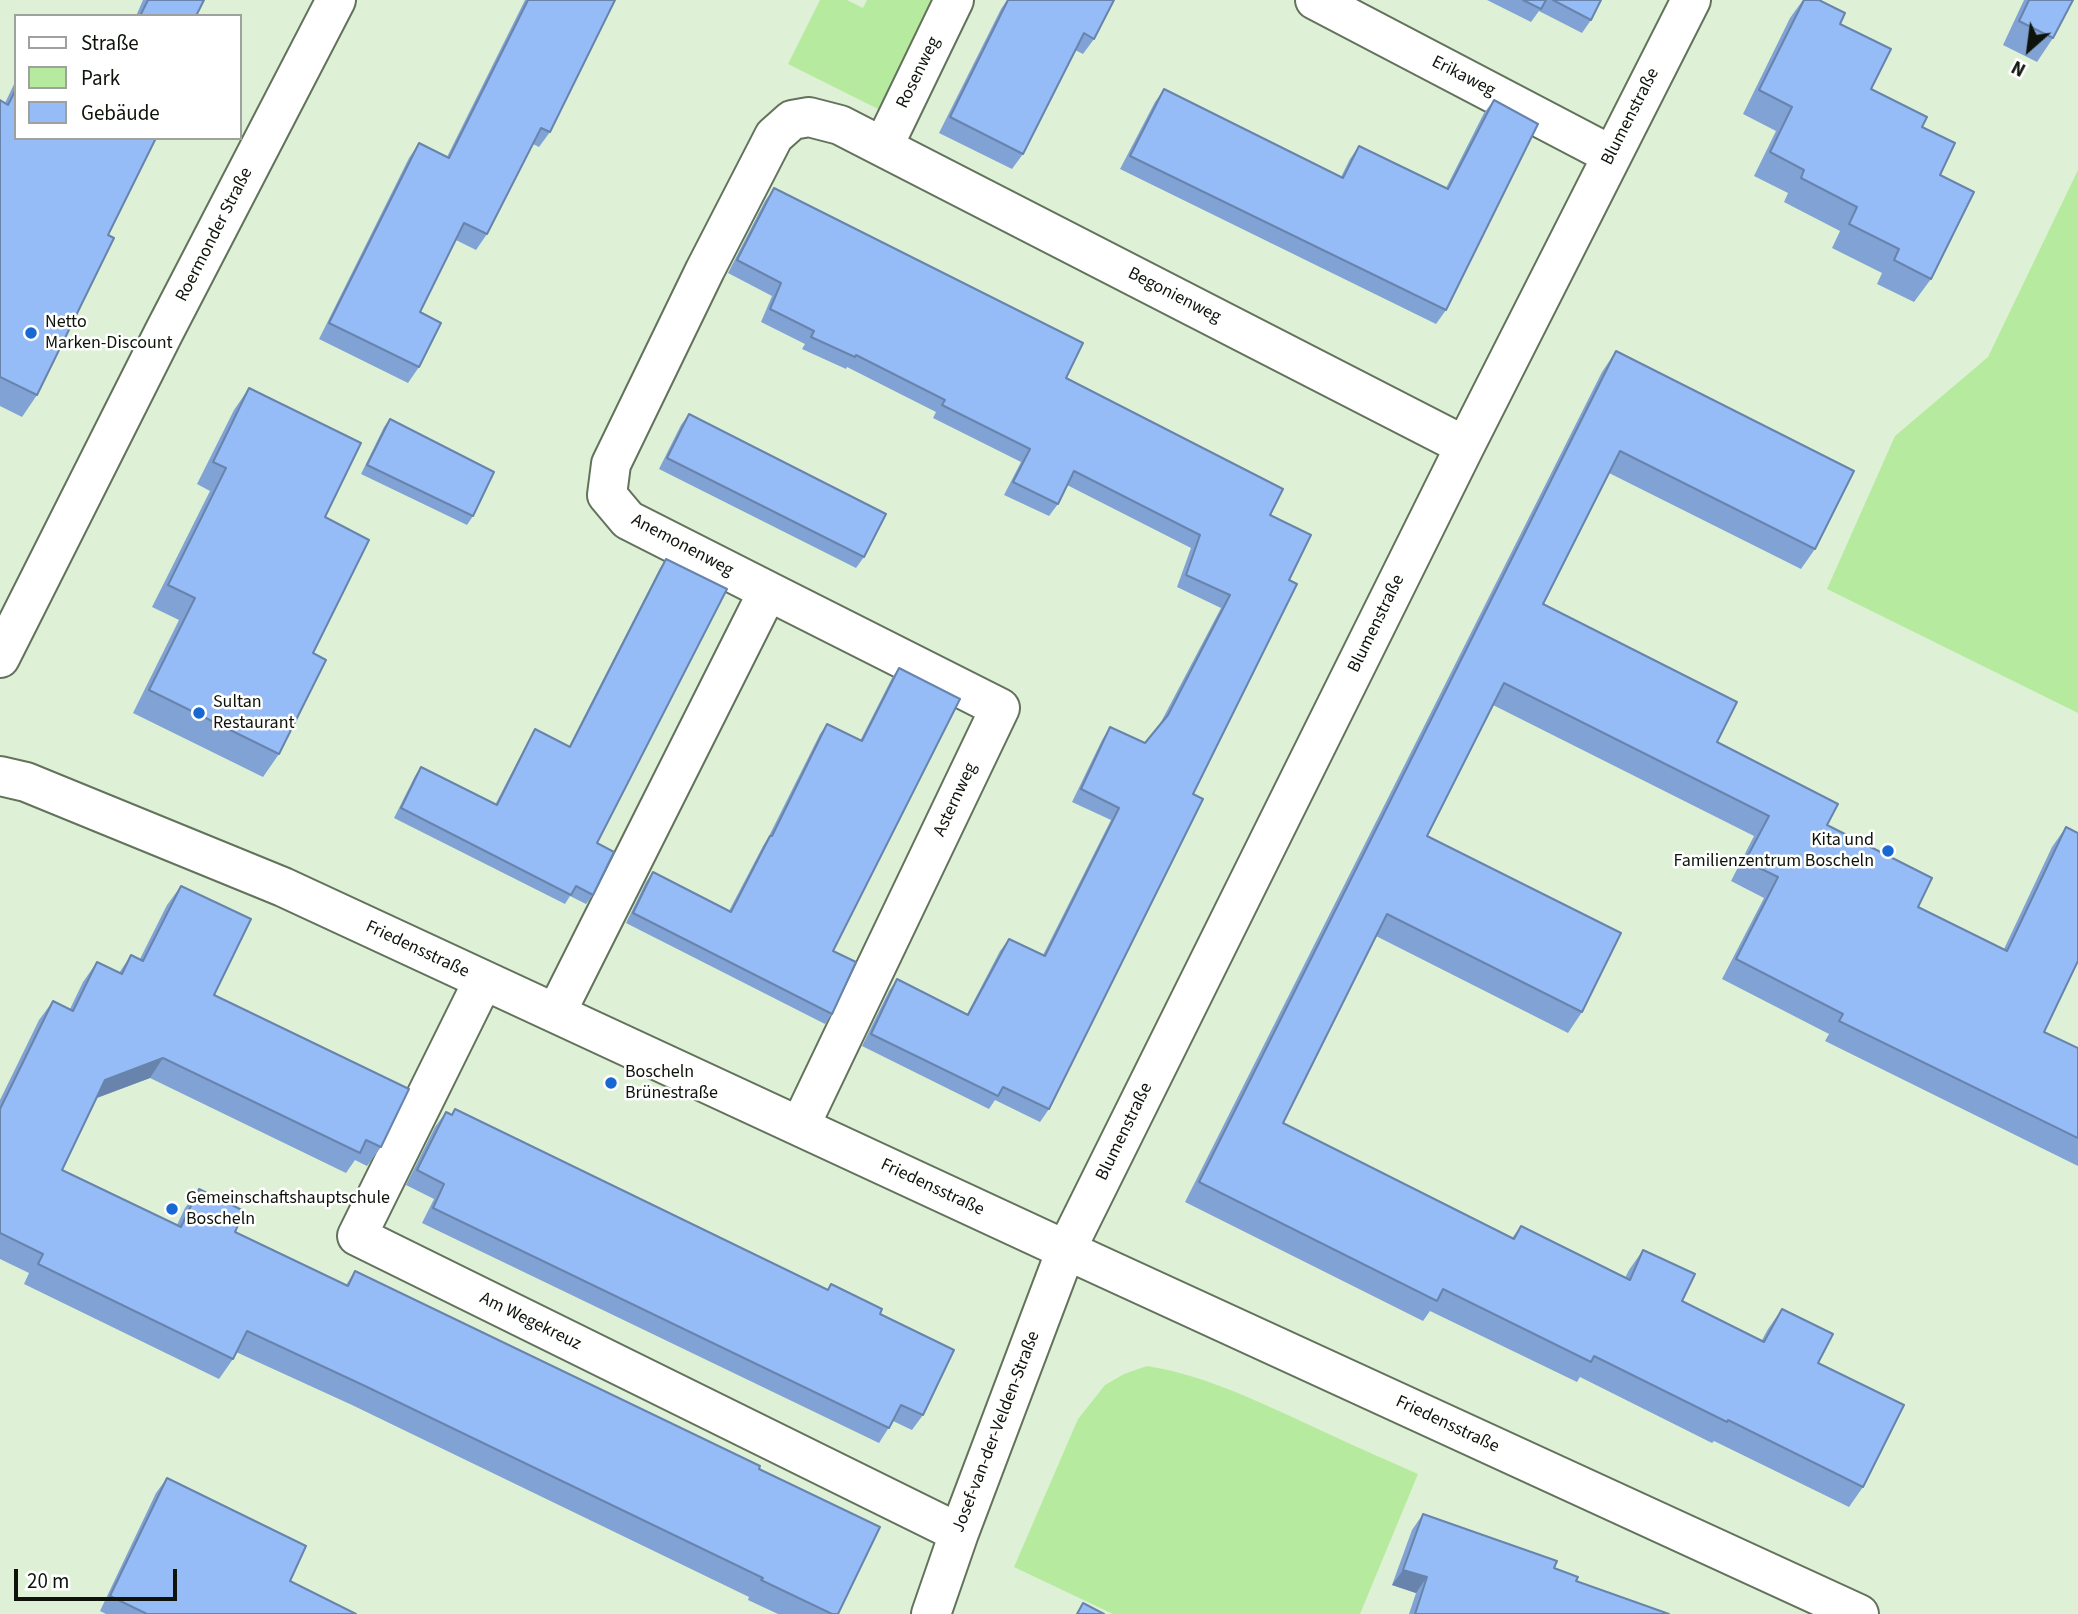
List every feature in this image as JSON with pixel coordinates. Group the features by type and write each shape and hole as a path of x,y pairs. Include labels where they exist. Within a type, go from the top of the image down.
{"street":[{"name":"Roermonder Straße","path":"0,657 336,0"},
{"name":"Rosenweg","path":"883,147 954,0"},
{"name":"Erikaweg","path":"1315,0 1611,155"},
{"name":"Blumenstraße","path":"1066,1250 1465,446 1691,0"},
{"name":"Anemonenweg","path":"768,591 628,520 607,495 611,464 705,270 774,136 792,120 809,117 840,125 883,147"},
{"name":"Begonienweg","path":"883,147 1465,446"},
{"path":"556,1013 768,591"},
{"name":"Asternweg","path":"768,591 1000,708 800,1126"},
{"name":"Friedensstraße","path":"0,776 26,782 283,887 1859,1614"},
{"name":"Am Wegekreuz","path":"482,981 356,1236 959,1533"},
{"name":"Josef-van-der-Velden-Straße","path":"931,1614 1066,1250"}],"green space":[{"path":"820,0 847,0 863,8 867,0 936,0 880,110 788,64"},
{"path":"2078,170 2078,713 1827,589 1895,436 1988,357"},
{"path":"1147,1366 1184,1374 1238,1393 1418,1474 1360,1614 1113,1614 1014,1567 1078,1419 1105,1385 1124,1374"}],"building":[{"path":"148,0 204,0 197,14 141,14"},
{"path":"528,0 615,0 550,132 541,128 487,234 464,223 420,312 441,323 419,367 329,323 419,143 449,158"},
{"path":"1008,0 1114,0 1094,39 1084,33 1023,154 950,117"},
{"path":"1523,0 1546,0 1541,9"},
{"path":"1553,0 1601,0 1591,20"},
{"path":"1804,0 1819,0 1845,13 1840,24 1891,49 1871,89 1927,117 1922,127 1955,143 1940,175 1974,192 1931,279 1894,260 1899,249 1849,224 1857,207 1801,178 1804,170 1770,152 1792,107 1759,90"},
{"path":"2029,0 2073,0 2053,38 2019,21"},
{"path":"1164,89 1343,178 1359,146 1448,189 1494,100 1538,124 1446,310 1130,156"},
{"path":"14,93 14,140 155,140 108,235 114,238 37,395 0,377 0,100 8,105"},
{"path":"774,188 1083,343 1066,378 1283,489 1270,515 1311,535 1289,580 1297,584 1193,794 1203,799 1049,1109 1003,1087 998,1096 871,1034 897,979 968,1015 1009,939 1045,956 1119,808 1081,789 1110,727 1145,743 1168,715 1230,595 1186,575 1200,535 1074,471 1058,504 1013,482 1030,449 942,405 945,400 856,355 855,357 811,337 814,331 770,309 781,283 737,260"},
{"path":"1616,351 1854,471 1815,549 1620,451 1543,604 1737,702 1717,742 1838,804 1827,825 1932,878 1918,907 2007,951 2066,827 2078,833 2078,961 2044,1032 2078,1048 2078,1138 1839,1021 1843,1014 1736,959 1778,877 1745,861 1769,816 1504,683 1427,836 1621,933 1582,1012 1387,914 1283,1123 1514,1239 1521,1226 1630,1280 1643,1250 1695,1274 1682,1301 1764,1342 1782,1309 1833,1334 1818,1363 1904,1405 1863,1487 1594,1356 1591,1362 1443,1289 1437,1301 1199,1182"},
{"path":"249,388 361,443 325,517 369,540 313,653 326,660 279,754 149,690 195,598 168,585 226,468 213,462"},
{"path":"689,414 886,514 864,557 667,458"},
{"path":"390,419 494,472 473,516 367,465"},
{"path":"666,559 727,589 597,843 614,852 593,895 576,886 571,895 401,808 421,767 497,805 535,729 570,747"},
{"path":"899,668 960,699 833,951 856,962 832,1014 633,913 653,872 731,912 827,724 862,741"},
{"path":"181,886 251,919 214,995 409,1089 381,1147 366,1140 360,1153 163,1058 105,1080 62,1170 181,1227 199,1189 244,1211 235,1232 348,1286 355,1271 760,1466 759,1469 880,1527 838,1614 832,1614 761,1580 763,1578 247,1331 233,1359 38,1264 43,1254 0,1233 0,1109 53,1001 73,1011 97,962 122,974 131,955 143,961"},
{"path":"455,1109 828,1290 831,1284 882,1309 880,1314 954,1350 923,1415 901,1405 889,1428 433,1208 444,1184 417,1170 446,1112 452,1115"},
{"path":"167,1478 306,1546 290,1581 356,1614 147,1614 110,1596"},
{"path":"1423,1514 1557,1561 1554,1568 1578,1577 1576,1581 1669,1614 1415,1614 1427,1577 1403,1570"},
{"path":"1083,1603 1104,1614 1077,1614"}],"place":[{"name":"Netto Marken-Discount","path":"31,333"},
{"name":"Sultan Restaurant","path":"199,713"},
{"name":"Kita und Familienzentrum Boscheln","path":"1888,851"},
{"name":"Boscheln Brünestraße","path":"611,1083"},
{"name":"Gemeinschaftshauptschule Boscheln","path":"172,1209"}]}
